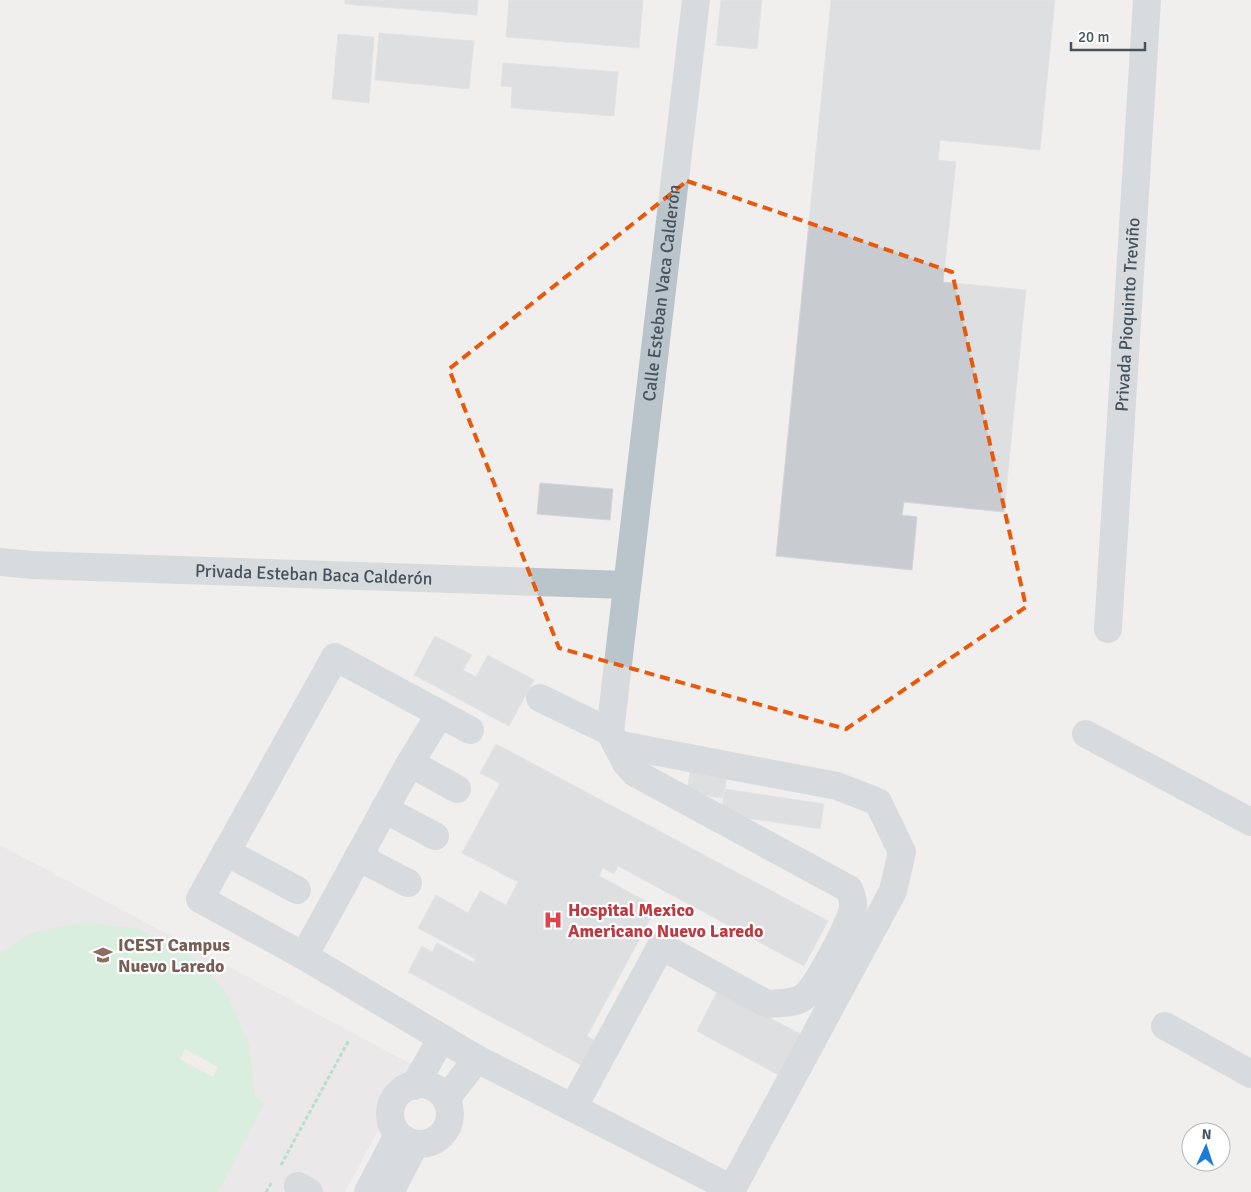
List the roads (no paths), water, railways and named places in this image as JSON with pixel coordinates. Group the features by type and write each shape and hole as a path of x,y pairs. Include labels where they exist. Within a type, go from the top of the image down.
{"street":[{"name":"Calle Esteban Vaca Calderón","path":"613,738 626,585 696,0"},
{"name":"Privada Pioquinto Treviño","path":"1108,629 1147,0"},
{"name":"Privada Esteban Baca Calderón","path":"0,562 51,566 626,585"},
{"path":"470,730 335,657 200,899 304,956 477,1059 732,1189 893,891 902,852 878,802 837,786 613,738 540,698"},
{"path":"304,956 384,809 440,714"},
{"path":"1086,734 1251,822"},
{"path":"573,1108 661,946 767,1004 796,1001 804,996 816,983 853,910 853,900 849,889 635,773 626,764 613,738"},
{"path":"410,763 457,789"},
{"path":"384,809 435,836"},
{"path":"226,852 297,890"},
{"path":"358,857 408,884"},
{"path":"1165,1026 1251,1074"},
{"path":"414,1086 442,1038"},
{"path":"446,1099 477,1059"},
{"path":"414,1086 430,1086 439,1091 446,1099 450,1108 450,1118 447,1128 434,1141 425,1144 407,1139 393,1127 390,1118 391,1108 394,1099 401,1091 414,1086"},
{"path":"368,1192 407,1139"},
{"path":"390,1192 407,1139"}],"place":[{"name":"Hospital Mexico Americano Nuevo Laredo","path":"553,920"},
{"name":"ICEST Campus Nuevo Laredo","path":"103,955"}]}
